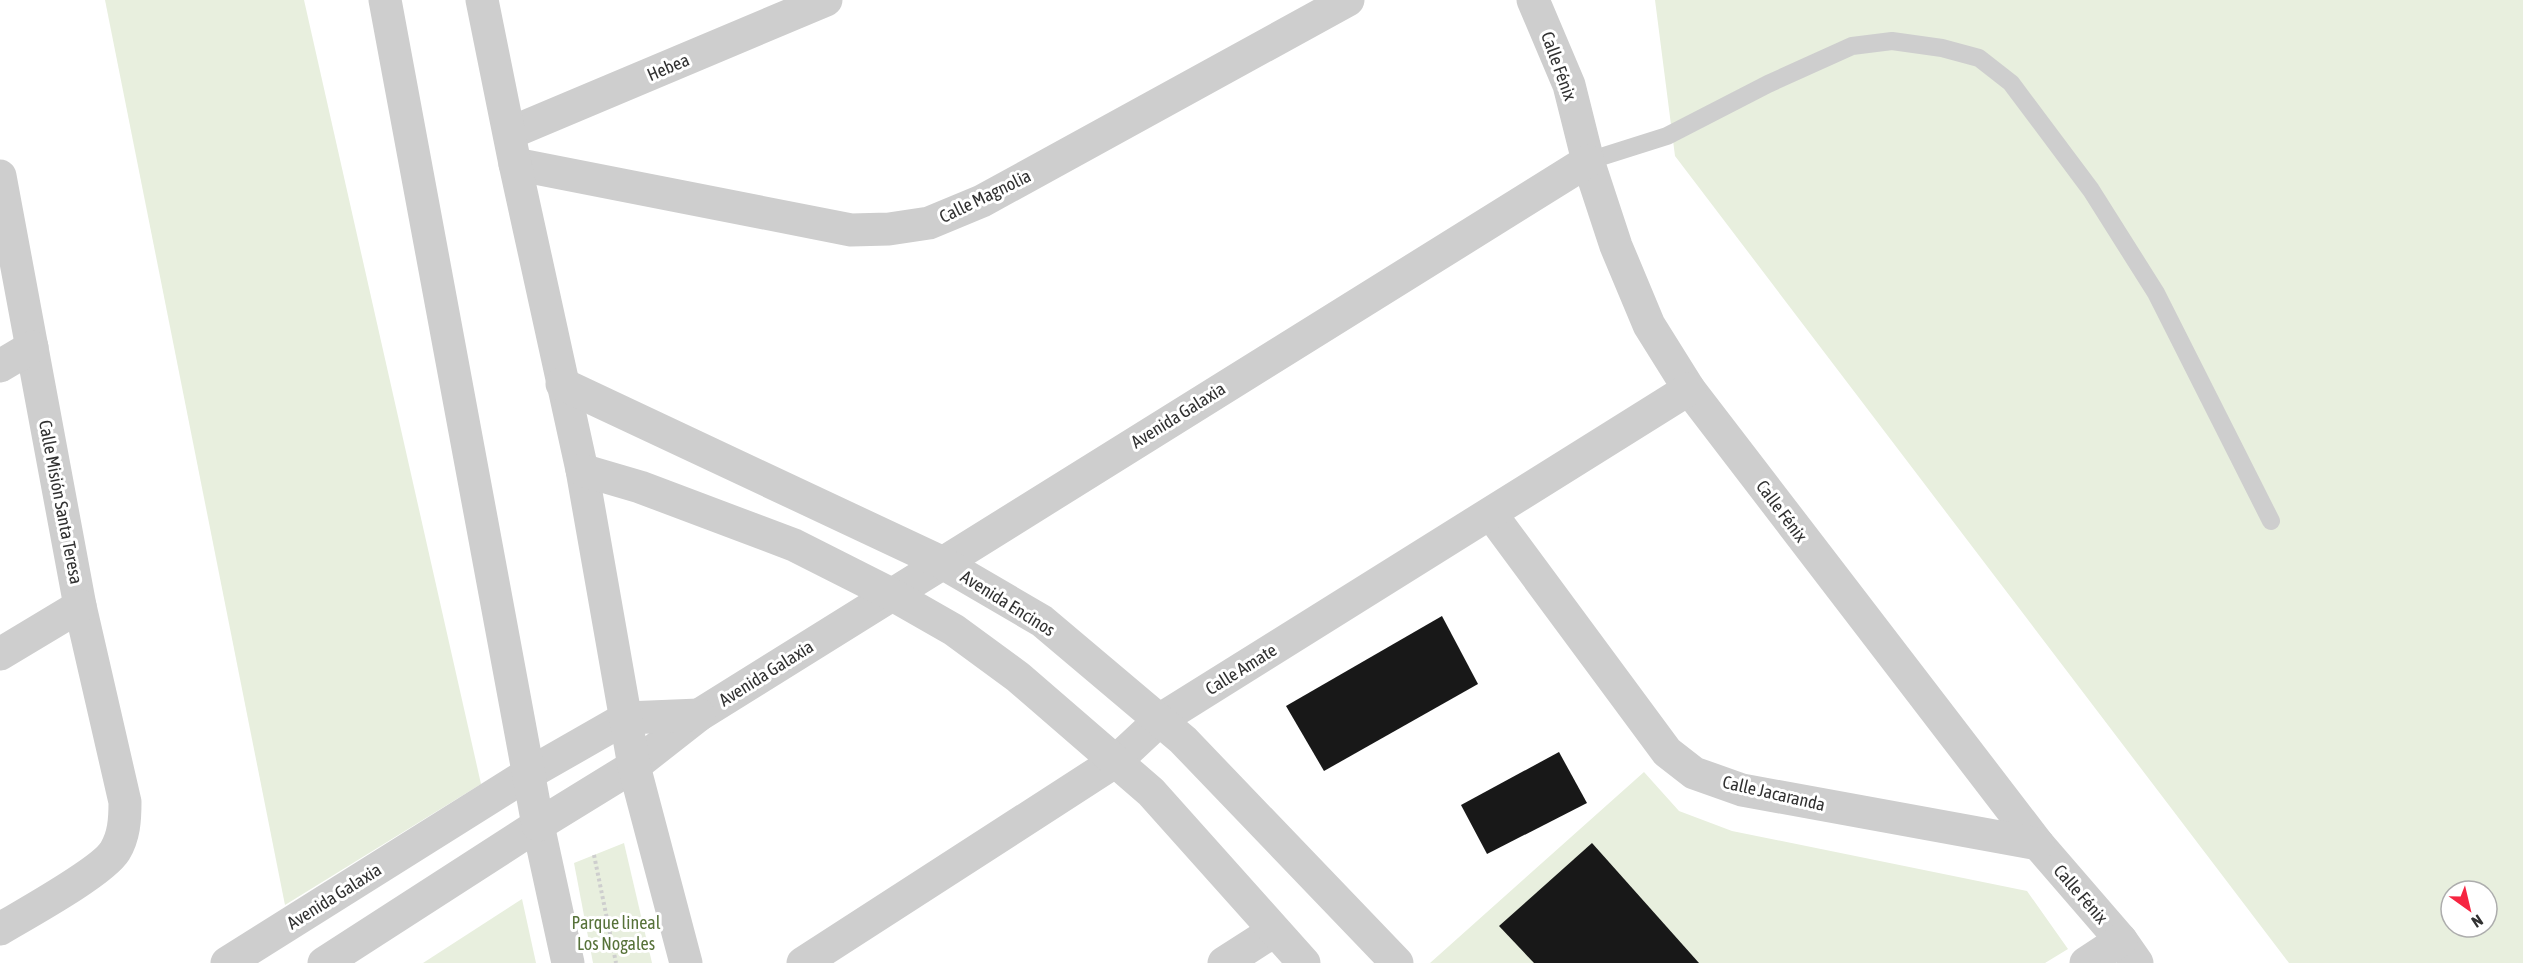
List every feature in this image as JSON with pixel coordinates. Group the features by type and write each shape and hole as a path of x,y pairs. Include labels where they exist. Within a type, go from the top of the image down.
{"street":[{"path":"384,0 528,774 568,963"},
{"path":"482,0 582,470 634,766 686,963"},
{"name":"Hebea","path":"512,148 826,0"},
{"name":"Calle Magnolia","path":"512,148 851,230 889,230 929,223 982,201 1348,0"},
{"name":"Calle Fénix","path":"1533,0 1569,85 1588,161 1616,246 1648,325 1689,389 2038,844 2129,951"},
{"name":"Avenida Galaxia","path":"324,963 634,766 699,715 941,562 1588,161"},
{"name":"Calle Misión Santa Teresa","path":"0,176 80,606 125,802 124,828 114,852 96,869 0,929"},
{"path":"0,366 32,347"},
{"name":"Avenida Encinos","path":"562,384 941,562 1042,621 1161,719 1397,963"},
{"name":"Calle Amate","path":"803,963 1116,761 1161,719 1689,389"},
{"path":"582,470 640,487 794,545 891,594 954,630 1018,676 1151,792 1304,963"},
{"name":"Calle Jacaranda","path":"1491,514 1667,752 1695,773 1742,790 2038,844"},
{"path":"0,654 80,606"},
{"name":"Avenida Galaxia","path":"227,963 528,774 626,718 699,715"},
{"path":"1224,963 1274,931"},
{"path":"2086,963 2129,951"}],"lane":[{"name":"Avenida Galaxia","path":"1588,161 1667,136 1768,84 1852,46 1892,41 1942,48 1979,58 2011,83 2055,138 2103,208 2156,293 2271,521"}],"path":[{"path":"594,855 616,963"}],"green space":[{"path":"105,0 304,0 481,784 285,905"},
{"path":"1655,0 2523,0 2523,963 2289,963 1675,156"},
{"path":"1644,772 1679,811 1732,831 2027,891 2068,949 2045,963 1430,963"},
{"name":"Parque lineal Los Nogales","path":"624,843 652,963 593,963 574,863"},
{"path":"522,899 536,963 423,963"}],"building":[{"path":"1442,616 1478,684 1324,771 1286,706"},
{"path":"1559,752 1587,803 1487,854 1461,805"},
{"path":"1592,843 1699,963 1534,963 1499,926"}]}
